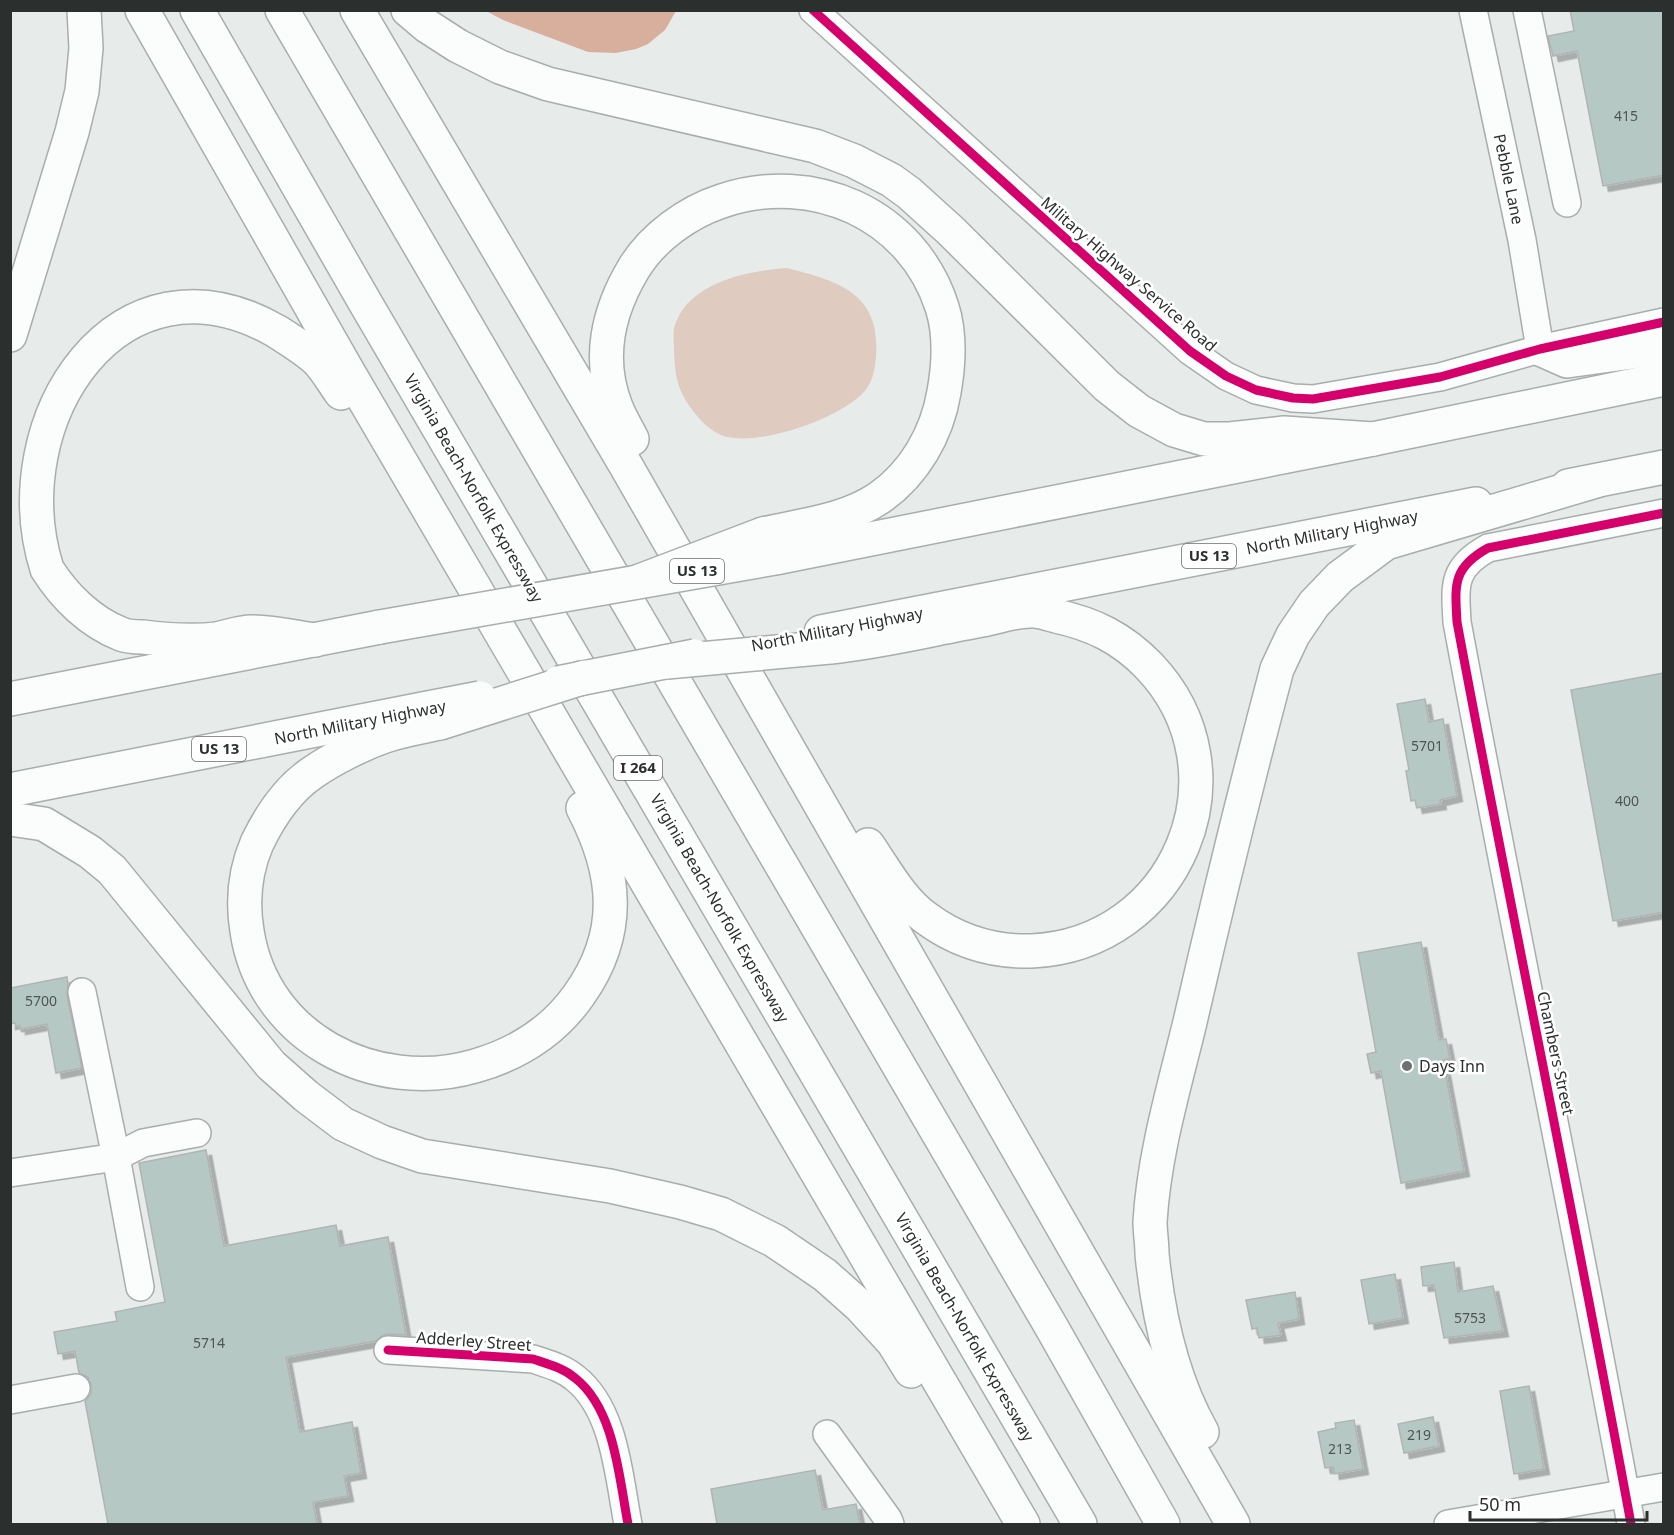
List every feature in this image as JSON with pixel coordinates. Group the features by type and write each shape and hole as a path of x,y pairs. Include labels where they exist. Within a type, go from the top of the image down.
{"main road":[{"path":"10,335 72,132 82,91 86,48 84,10"},
{"path":"142,10 429,509 1023,1524"},
{"name":"Virginia Beach-Norfolk Expressway","path":"197,10 366,304 1080,1524"},
{"path":"282,10 1040,1307 1163,1524"},
{"path":"357,10 625,464 1233,1524"},
{"path":"408,10 427,26 458,46 500,67 548,84 815,146 854,161 891,180 951,231 1107,386 1139,411 1174,430 1204,439 1230,439 1284,433 1373,440"},
{"path":"707,608 640,453 616,408 607,377 606,352 610,322 620,293 635,266 656,242 680,222 713,204 741,195 765,190 795,190 825,196 854,206 890,231 914,255 931,280 942,308 948,337 949,367 941,409 930,438 917,459 897,483 878,498 846,515 769,546"},
{"path":"315,640 250,632 218,639 185,642 123,635 101,624 76,605 55,582 39,556 28,527 22,496 21,472 24,441 34,411 48,383 68,359 96,335 122,320 150,310 180,306 210,307 229,311 261,323 291,340 318,360 429,509"},
{"path":"1540,349 1567,361 1640,351 1664,351"},
{"path":"10,699 380,627 637,582 769,546 1373,440 1664,379"},
{"name":"North Military Highway","path":"825,639 1664,467"},
{"path":"1255,1524 1194,1416 1175,1369 1162,1321 1150,1224 1156,1168 1216,910 1277,669 1293,635 1314,604 1340,577 1386,543 1596,480"},
{"path":"505,637 576,795 596,832 609,876 611,904 608,933 601,955 585,986 570,1007 548,1030 516,1052 492,1062 455,1072 423,1075 392,1072 360,1064 338,1054 306,1034 284,1014 270,994 256,968 249,945 244,915 245,885 252,856 266,822 289,793 312,773 338,758 434,716 585,677 667,662 1033,611 1083,622 1112,636 1138,654 1161,678 1175,699 1187,726 1193,749 1196,785 1194,809 1186,838 1174,865 1157,890 1117,926 1085,941 1049,950 1014,951 984,947 955,936 925,918 896,886 859,830 766,710"},
{"name":"North Military Highway","path":"10,790 434,716"},
{"path":"10,819 44,824 90,852 112,870 271,1065 343,1124 381,1142 422,1156 610,1186 721,1214 775,1241 825,1275 861,1307 893,1342 933,1406 1023,1524"}],"street":[{"name":"Military Highway Service Road","path":"813,10 1190,351 1226,376 1256,390 1293,398 1330,397 1440,377 1540,349 1664,322"},
{"name":"Pebble Lane","path":"1473,10 1522,240 1540,349"},
{"path":"1527,10 1567,203"},
{"name":"Chambers Street","path":"1631,1524 1574,1217 1499,846 1457,622 1455,587 1461,571 1474,556 1488,548 1664,513"},
{"path":"82,992 140,1287"},
{"path":"10,1173 116,1158 143,1143 196,1133"},
{"name":"Adderley Street","path":"388,1350 533,1359 555,1366 576,1378 595,1398 608,1424 628,1524"},
{"path":"10,1400 76,1388"},
{"path":"827,1434 890,1524"},
{"path":"1448,1524 1664,1487"}],"shaded area":[{"path":"676,10 665,30 648,44 616,53 588,52 503,20 486,11"},
{"path":"787,268 839,285 863,304 871,318 876,335 876,361 871,380 863,393 851,403 817,421 757,438 723,436 700,420 682,394 676,371 674,328 681,312 692,300 720,282 754,272"}],"building":[{"path":"1570,10 1664,10 1664,175 1603,186 1577,51 1553,56 1548,36 1574,31"},
{"path":"1664,673 1664,912 1613,921 1571,690"},
{"path":"1425,699 1429,722 1443,719 1457,796 1440,800 1441,804 1417,808 1415,800 1411,801 1406,771 1409,770 1397,704"},
{"name":"Days Inn","path":"1421,942 1439,1040 1446,1039 1450,1059 1443,1060 1464,1171 1401,1183 1381,1071 1371,1073 1367,1054 1376,1052 1358,953"},
{"path":"67,977 67,995 82,1068 56,1073 47,1024 20,1029 20,1026 16,1026 15,1023 10,1024 10,988"},
{"path":"206,1150 224,1246 336,1225 340,1246 388,1237 406,1335 388,1334 376,1341 286,1357 300,1432 352,1422 361,1473 344,1476 348,1496 313,1502 317,1524 108,1524 85,1401 91,1394 91,1385 88,1377 79,1373 75,1351 58,1354 54,1332 117,1321 115,1312 165,1302 139,1163"},
{"path":"1454,1262 1458,1292 1493,1286 1503,1331 1444,1338 1434,1285 1423,1286 1421,1267"},
{"path":"1395,1274 1403,1318 1369,1324 1361,1280"},
{"path":"1295,1292 1299,1319 1278,1323 1281,1335 1259,1338 1257,1328 1252,1329 1246,1300"},
{"path":"1529,1386 1544,1469 1514,1474 1500,1391"},
{"path":"1433,1417 1439,1446 1404,1453 1398,1424"},
{"path":"1354,1420 1363,1469 1334,1474 1333,1467 1325,1468 1318,1432 1336,1428 1335,1423"},
{"path":"815,1470 823,1510 856,1504 860,1524 717,1524 711,1489"}],"cycle path":[{"path":"813,10 1190,351 1226,376 1256,390 1293,398 1313,399 1440,377 1540,349 1664,322"},
{"path":"1631,1524 1478,735 1457,622 1456,588 1462,570 1476,555 1488,548 1664,513"},
{"path":"388,1350 533,1359 575,1378 599,1407 607,1426 618,1466 628,1524"}],"place":[{"name":"Days Inn","path":"1407,1066"}]}
